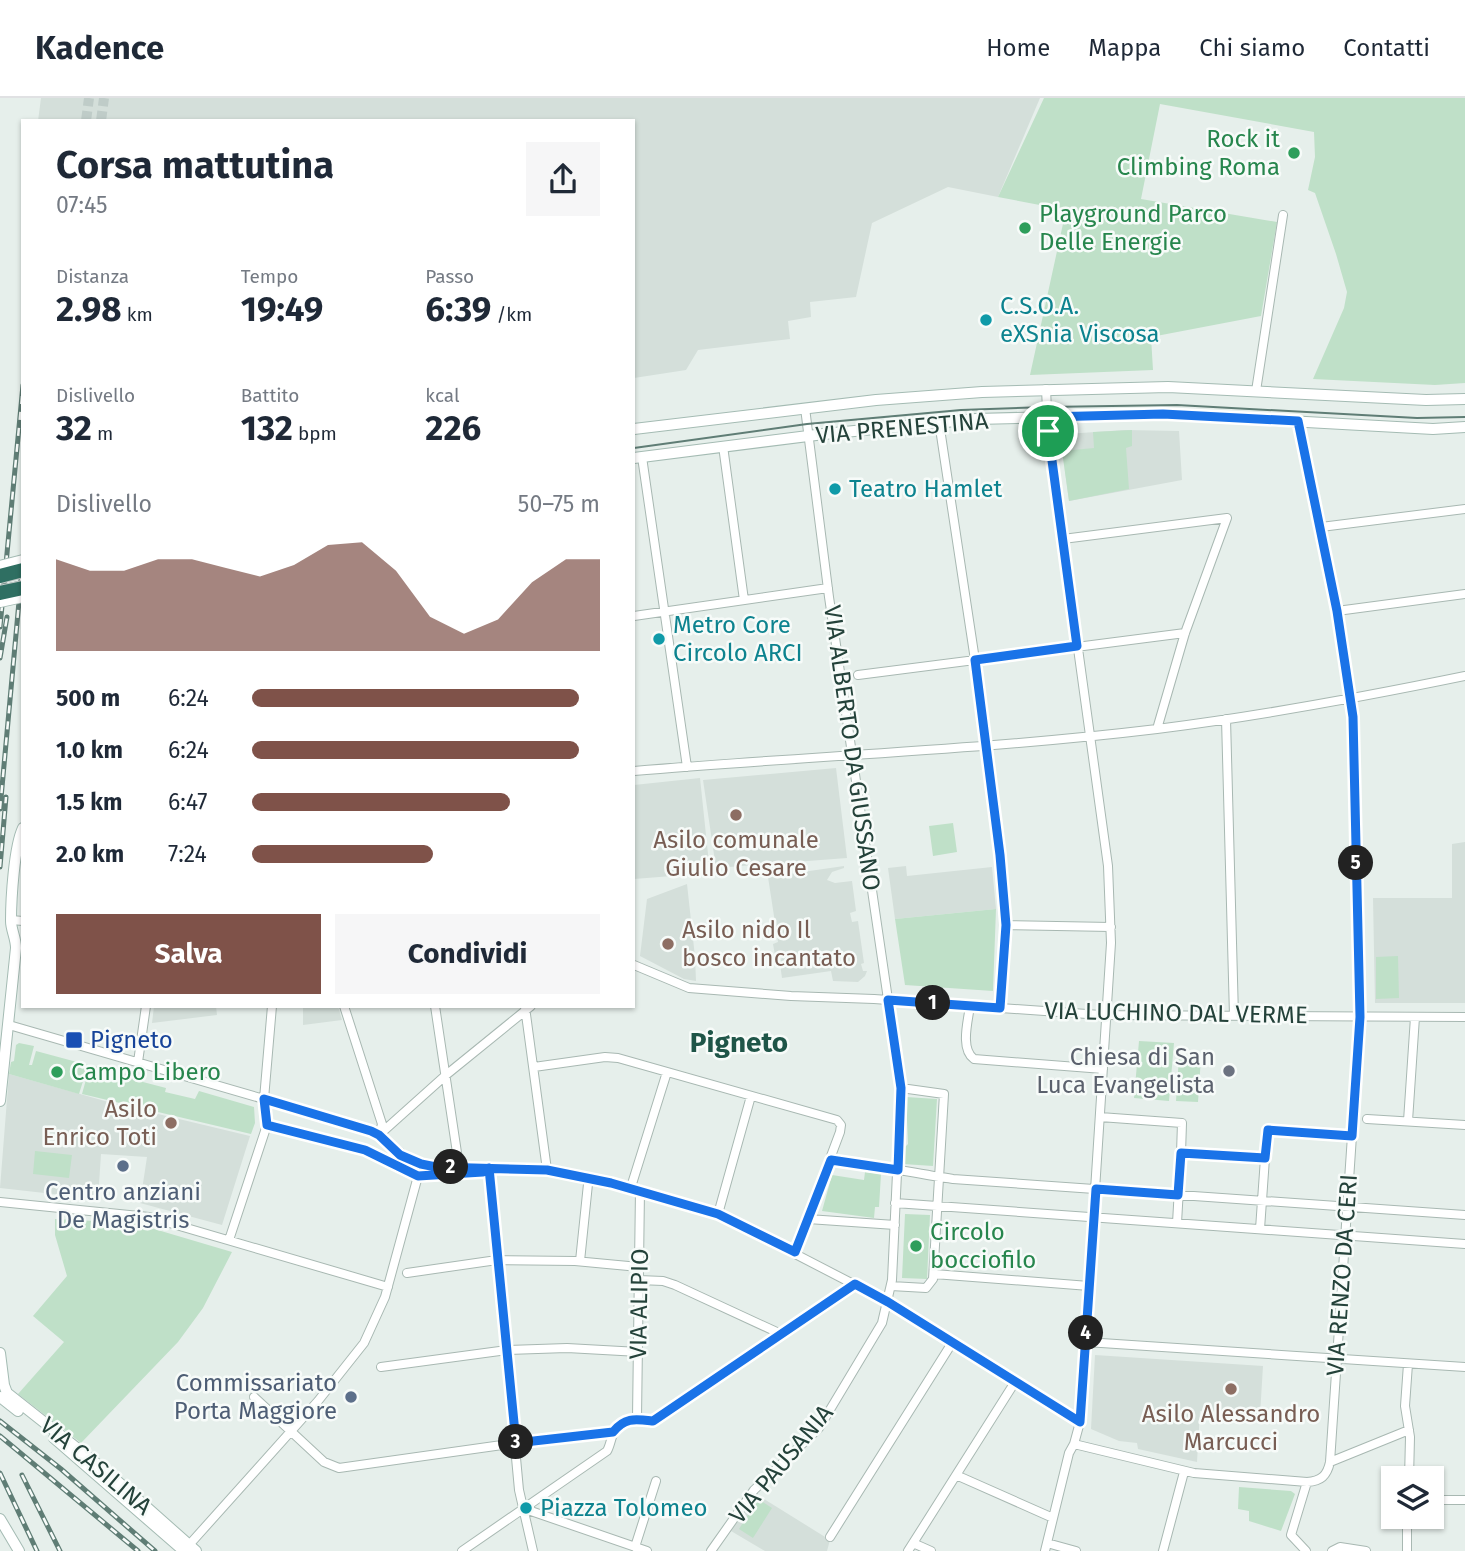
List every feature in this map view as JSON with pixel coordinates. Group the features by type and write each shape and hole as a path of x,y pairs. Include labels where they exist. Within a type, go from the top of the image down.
{"highway":[{"path":"0,576 21,571"},
{"path":"0,593 21,588"}],"main road":[{"name":"VIA PRENESTINA","path":"635,429 935,394 1046,389 1158,387 1426,400 1465,399"},
{"name":"VIA PRENESTINA","path":"638,457 939,422 1047,417 1163,414 1433,429 1465,427"},
{"path":"0,566 21,561"},
{"path":"0,602 21,597"},
{"path":"0,1101 16,944 18,841 21,833"},
{"path":"0,1353 2,1380"},
{"name":"VIA CASILINA","path":"2,1380 10,1396 107,1472 189,1549"},
{"name":"VIA CASILINA","path":"0,1398 189,1549"},
{"path":"0,1519 19,1551"}],"street":[{"path":"1256,391 1283,215"},
{"path":"1046,389 1047,417 1108,866 1111,927 1080,1422 1069,1453 1046,1547 1076,1551"},
{"name":"VIA ALBERTO DA GIUSSANO","path":"805,408 828,588 901,1088 895,1203"},
{"name":"VIA RENZO DA CERI","path":"1298,421 1321,527 1351,699 1360,1017 1330,1462"},
{"path":"939,422 975,660 1000,855 1006,925 1000,1008"},
{"path":"723,446 744,600"},
{"path":"638,457 687,767"},
{"path":"1321,527 1465,509"},
{"path":"1063,539 1227,518 1185,633 1157,729"},
{"path":"635,616 828,588"},
{"path":"1337,611 1465,594"},
{"path":"858,675 1185,633"},
{"path":"635,771 854,757 1157,729 1351,699 1465,676"},
{"path":"1226,719 1234,1016"},
{"path":"1006,925 1111,927"},
{"name":"VIA LUCHINO DAL VERME","path":"635,965 684,987 1107,1015 1465,1017"},
{"path":"970,1006 967,1046 968,1055 974,1059 1103,1069"},
{"path":"138,1062 146,1008"},
{"path":"229,1240 267,1125 264,1099 272,1008"},
{"path":"345,1008 382,1124 379,1135"},
{"path":"435,1008 459,1166"},
{"path":"379,1135 526,1008"},
{"path":"527,1008 547,1170"},
{"path":"1408,1121 1415,1017"},
{"path":"9,1025 379,1135 400,1155 417,1163 433,1166 547,1170 636,1189 718,1214 888,1302 1080,1422"},
{"path":"534,1067 612,1057 839,1122 841,1132 795,1252"},
{"name":"VIA ALIPIO","path":"637,1418 639,1267 636,1189 667,1072"},
{"path":"891,1286 926,1288 932,1282 944,1094 901,1088"},
{"path":"718,1214 751,1096"},
{"path":"1100,1117 1182,1123 1177,1223"},
{"path":"1367,1119 1465,1125"},
{"path":"267,1125 365,1150 418,1176 483,1172 489,1168"},
{"path":"1261,1229 1268,1130 1352,1136"},
{"path":"1181,1153 1265,1158"},
{"path":"831,1160 938,1177 1465,1215"},
{"path":"489,1168 519,1490 533,1551"},
{"path":"189,1549 318,1401 364,1343 388,1287 418,1176"},
{"path":"580,1261 588,1184"},
{"path":"0,1202 135,1214 180,1224 388,1287"},
{"path":"895,1203 1464,1244"},
{"name":"VIA PAUSANIA","path":"711,1551 754,1490 819,1428 876,1335 891,1286 895,1203"},
{"path":"808,1219 895,1225"},
{"path":"407,1273 497,1260 580,1261 639,1267"},
{"path":"933,1274 1089,1286"},
{"path":"639,1280 663,1281 675,1285 781,1334"},
{"path":"462,1551 607,1451 613,1432 622,1423 637,1418 653,1421 855,1284"},
{"path":"1086,1342 1465,1367"},
{"path":"830,1537 952,1343"},
{"path":"381,1367 507,1350 567,1348 639,1352"},
{"path":"1408,1364 1405,1406 1409,1430 1409,1466"},
{"path":"931,1551 911,1547 1015,1382"},
{"path":"254,1396 324,1462 339,1468 613,1432"},
{"path":"1074,1444 1184,1472 1307,1482 1317,1481 1325,1476 1330,1462 1409,1430"},
{"path":"1163,1551 1184,1472"},
{"path":"956,1475 1053,1518"},
{"path":"637,1549 656,1480"},
{"path":"1305,1551 1292,1539 1291,1534 1307,1482"},
{"path":"1444,1500 1465,1500"},
{"path":"525,1509 648,1551"},
{"path":"1406,1551 1407,1529"},
{"path":"1332,1551 1338,1547 1366,1551"}],"shaded area":[{"path":"41,98 1040,98 998,197 948,187 872,223 856,297 810,302 811,317 788,321 790,339 698,350 686,370 635,378 635,119 38,119"},
{"path":"1125,430 1179,431 1182,480 1069,501 1061,441 1066,434"},
{"path":"836,768 847,858 716,868 703,780"},
{"path":"700,778 710,873 635,879 635,785"},
{"path":"1465,842 1465,1003 1375,1003 1373,898 1452,898 1452,844"},
{"path":"844,866 832,872 827,880 835,883 852,881 856,911 850,913 852,922 858,921 864,963 861,964 863,971 867,971 865,976 858,982 833,981 831,971 782,978 782,957 778,951 775,955 773,944 778,942 768,877"},
{"path":"906,866 907,876 992,867 996,909 895,919 888,868"},
{"name":"Asilo nido Il bosco incantato","path":"687,884 696,981 684,979 640,956 647,899"},
{"path":"154,1008 216,1008 217,1015 152,1023"},
{"path":"303,1008 339,1008 342,1020 303,1025"},
{"path":"9,1074 112,1103 250,1136 222,1225 140,1203 147,1157 101,1154 98,1199 0,1188"},
{"path":"1095,1355 1263,1366 1260,1415 1200,1411 1197,1462 1138,1449 1137,1443 1119,1441 1091,1429"},
{"path":"756,1494 830,1540 827,1551 765,1551 731,1531"}],"green space":[{"path":"1044,98 1465,98 1465,383 1435,385 1313,379 1344,308 1347,292 1315,193 1308,190 1315,157 1314,132 1160,104 1141,199 1277,222 1261,316 1151,337 1153,370 1030,375 1066,210 998,197"},
{"path":"1132,430 1132,446 1126,448 1129,489 1069,501 1062,451 1094,448 1093,432"},
{"path":"953,823 957,852 933,856 929,826"},
{"path":"996,909 993,991 905,985 895,919"},
{"path":"1398,956 1399,998 1376,999 1376,957"},
{"path":"1139,1041 1174,1043 1169,1101 1134,1098"},
{"name":"Campo Libero","path":"19,1043 34,1046 29,1065 32,1065 36,1051 88,1065 79,1094 9,1074 16,1045"},
{"path":"1179,1057 1201,1058 1198,1102 1176,1101"},
{"path":"90,1065 144,1078 143,1082 166,1088 165,1092 195,1099 199,1091 254,1107 255,1123 251,1134 82,1094"},
{"path":"906,1097 937,1099 933,1166 903,1164 903,1149 908,1144"},
{"path":"35,1151 72,1155 69,1178 33,1174"},
{"path":"865,1172 881,1174 879,1207 875,1207 874,1218 822,1211 832,1175 864,1180"},
{"name":"Circolo bocciofilo","path":"905,1214 930,1215 927,1279 902,1278"},
{"path":"55,1219 134,1223 232,1252 203,1308 178,1342 81,1443 18,1394 64,1342 33,1316 67,1276 55,1235"},
{"path":"1239,1487 1291,1491 1295,1494 1281,1531 1249,1521 1249,1511 1238,1509"},
{"path":"758,1499 772,1508 753,1538 739,1529"}],"tunnel":[{"path":"86,119 89,98"},
{"path":"101,119 104,98"}],"tram line":[{"path":"635,448 807,424 961,410 1177,405 1417,418 1465,417"},
{"path":"0,586 21,581"}],"railway":[{"path":"0,627 21,406"},
{"path":"0,809 21,580"},
{"path":"0,658 7,617"},
{"path":"0,867 6,797"},
{"path":"0,1421 61,1469 155,1551"},
{"path":"0,1436 138,1551"},
{"path":"0,1473 37,1551"},
{"path":"22,1475 60,1551"}],"place":[{"name":"Rock it Climbing Roma","path":"1294,153"},
{"name":"Playground Parco Delle Energie","path":"1025,228"},
{"name":"C.S.O.A. eXSnia Viscosa","path":"986,320"},
{"name":"Teatro Hamlet","path":"835,489"},
{"name":"Metro Core Circolo ARCI","path":"659,639"},
{"name":"Asilo comunale Giulio Cesare","path":"736,815"},
{"name":"Asilo nido Il bosco incantato","path":"668,944"},
{"name":"Pigneto","path":"74,1040"},
{"name":"Chiesa di San Luca Evangelista","path":"1229,1071"},
{"name":"Campo Libero","path":"57,1072"},
{"name":"Asilo Enrico Toti","path":"171,1123"},
{"name":"Centro anziani De Magistris","path":"123,1166"},
{"name":"Circolo bocciofilo","path":"916,1246"},
{"name":"Asilo Alessandro Marcucci","path":"1231,1389"},
{"name":"Commissariato Porta Maggiore","path":"351,1397"},
{"name":"Piazza Tolomeo","path":"526,1508"}],"district":[{"name":"Pigneto","path":"739,1042"}],"route":[{"path":"1163,414 1298,421 1337,611 1353,717 1360,1017 1352,1136 1268,1130 1265,1158 1181,1153 1178,1195 1096,1189 1080,1422 855,1284 653,1421 634,1419 622,1423 613,1432 516,1443 489,1168 483,1172 418,1176 365,1150 267,1125 264,1099 371,1131 400,1155 421,1164 436,1167 517,1168 569,1173 640,1190 718,1214 795,1252 831,1160 873,1164 898,1170 901,1088 888,1000 1000,1008 1006,925 1000,855 975,660 1077,646 1048,431 1047,417 1163,414"}]}
